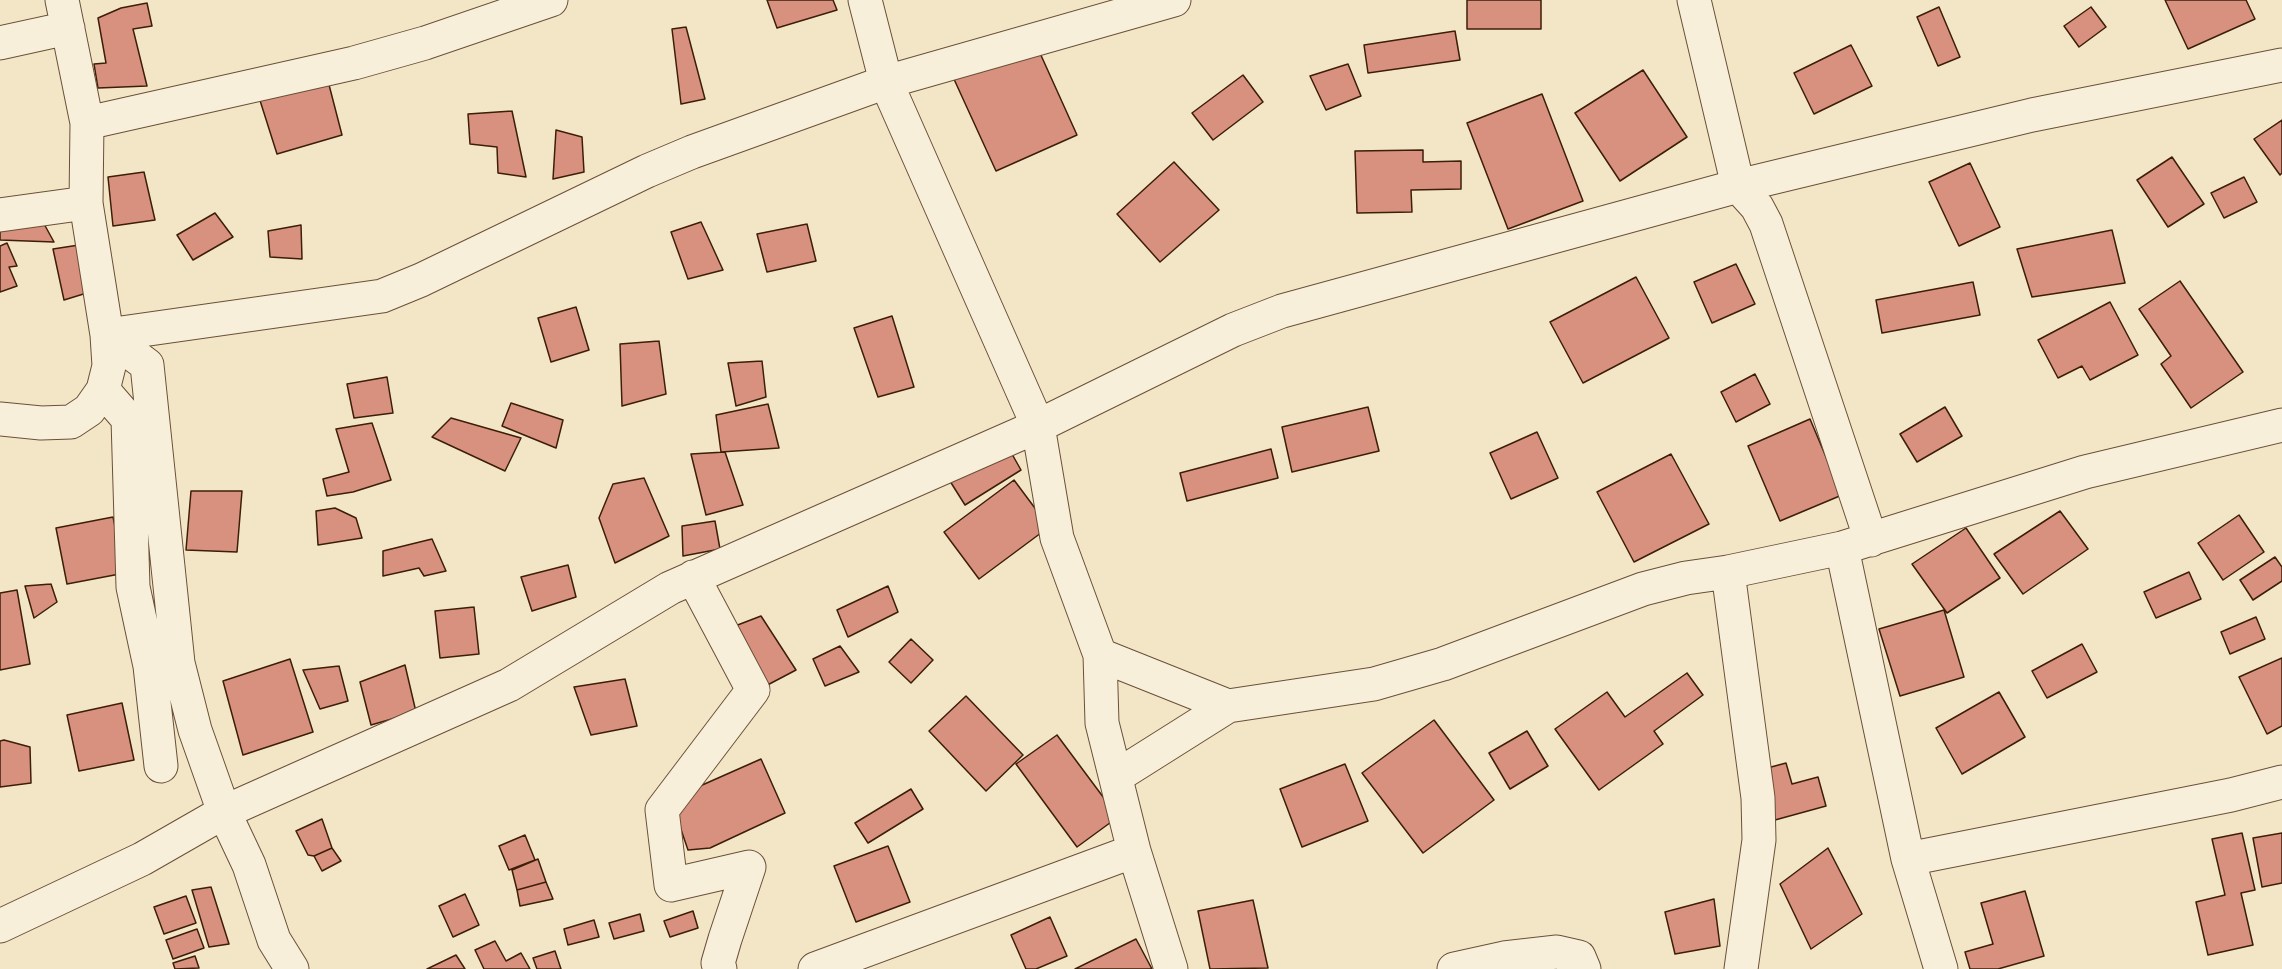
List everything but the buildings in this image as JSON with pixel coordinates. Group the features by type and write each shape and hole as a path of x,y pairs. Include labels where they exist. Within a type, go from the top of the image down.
{"street":[{"path":"87,123 354,63 425,43 551,0"},
{"path":"865,0 886,82 1038,426 1057,538 1100,655 1102,723 1134,851 1171,969"},
{"path":"107,335 382,296 421,280 647,171 886,82 1174,0"},
{"path":"1694,0 1738,186 1757,207 1766,224 1857,544 1908,859 1941,969"},
{"path":"0,43 65,14 87,123 86,203 107,335 109,366 103,390 89,410 71,422 41,423 0,419"},
{"path":"0,926 142,859 224,812 508,685 670,588 1038,426 1233,330 1282,311 1738,186 2032,115 2282,65"},
{"path":"0,215 86,203"},
{"path":"107,335 147,365 178,663 195,730 224,812 249,865 274,940 292,969"},
{"path":"103,390 128,419 133,587 150,666 161,766"},
{"path":"1117,776 1228,706 1374,684 1443,664 1643,589 1686,578 1728,572 1857,544 2085,472 2282,425"},
{"path":"1728,572 1758,798 1759,840 1741,969"},
{"path":"693,577 753,690 662,810 671,885 749,867 718,963 720,969"},
{"path":"1100,655 1228,706"},
{"path":"1908,859 2220,797 2282,782"},
{"path":"815,969 884,958 1134,851"},
{"path":"1454,969 1505,964 1557,952 1579,957 1584,969"}]}
